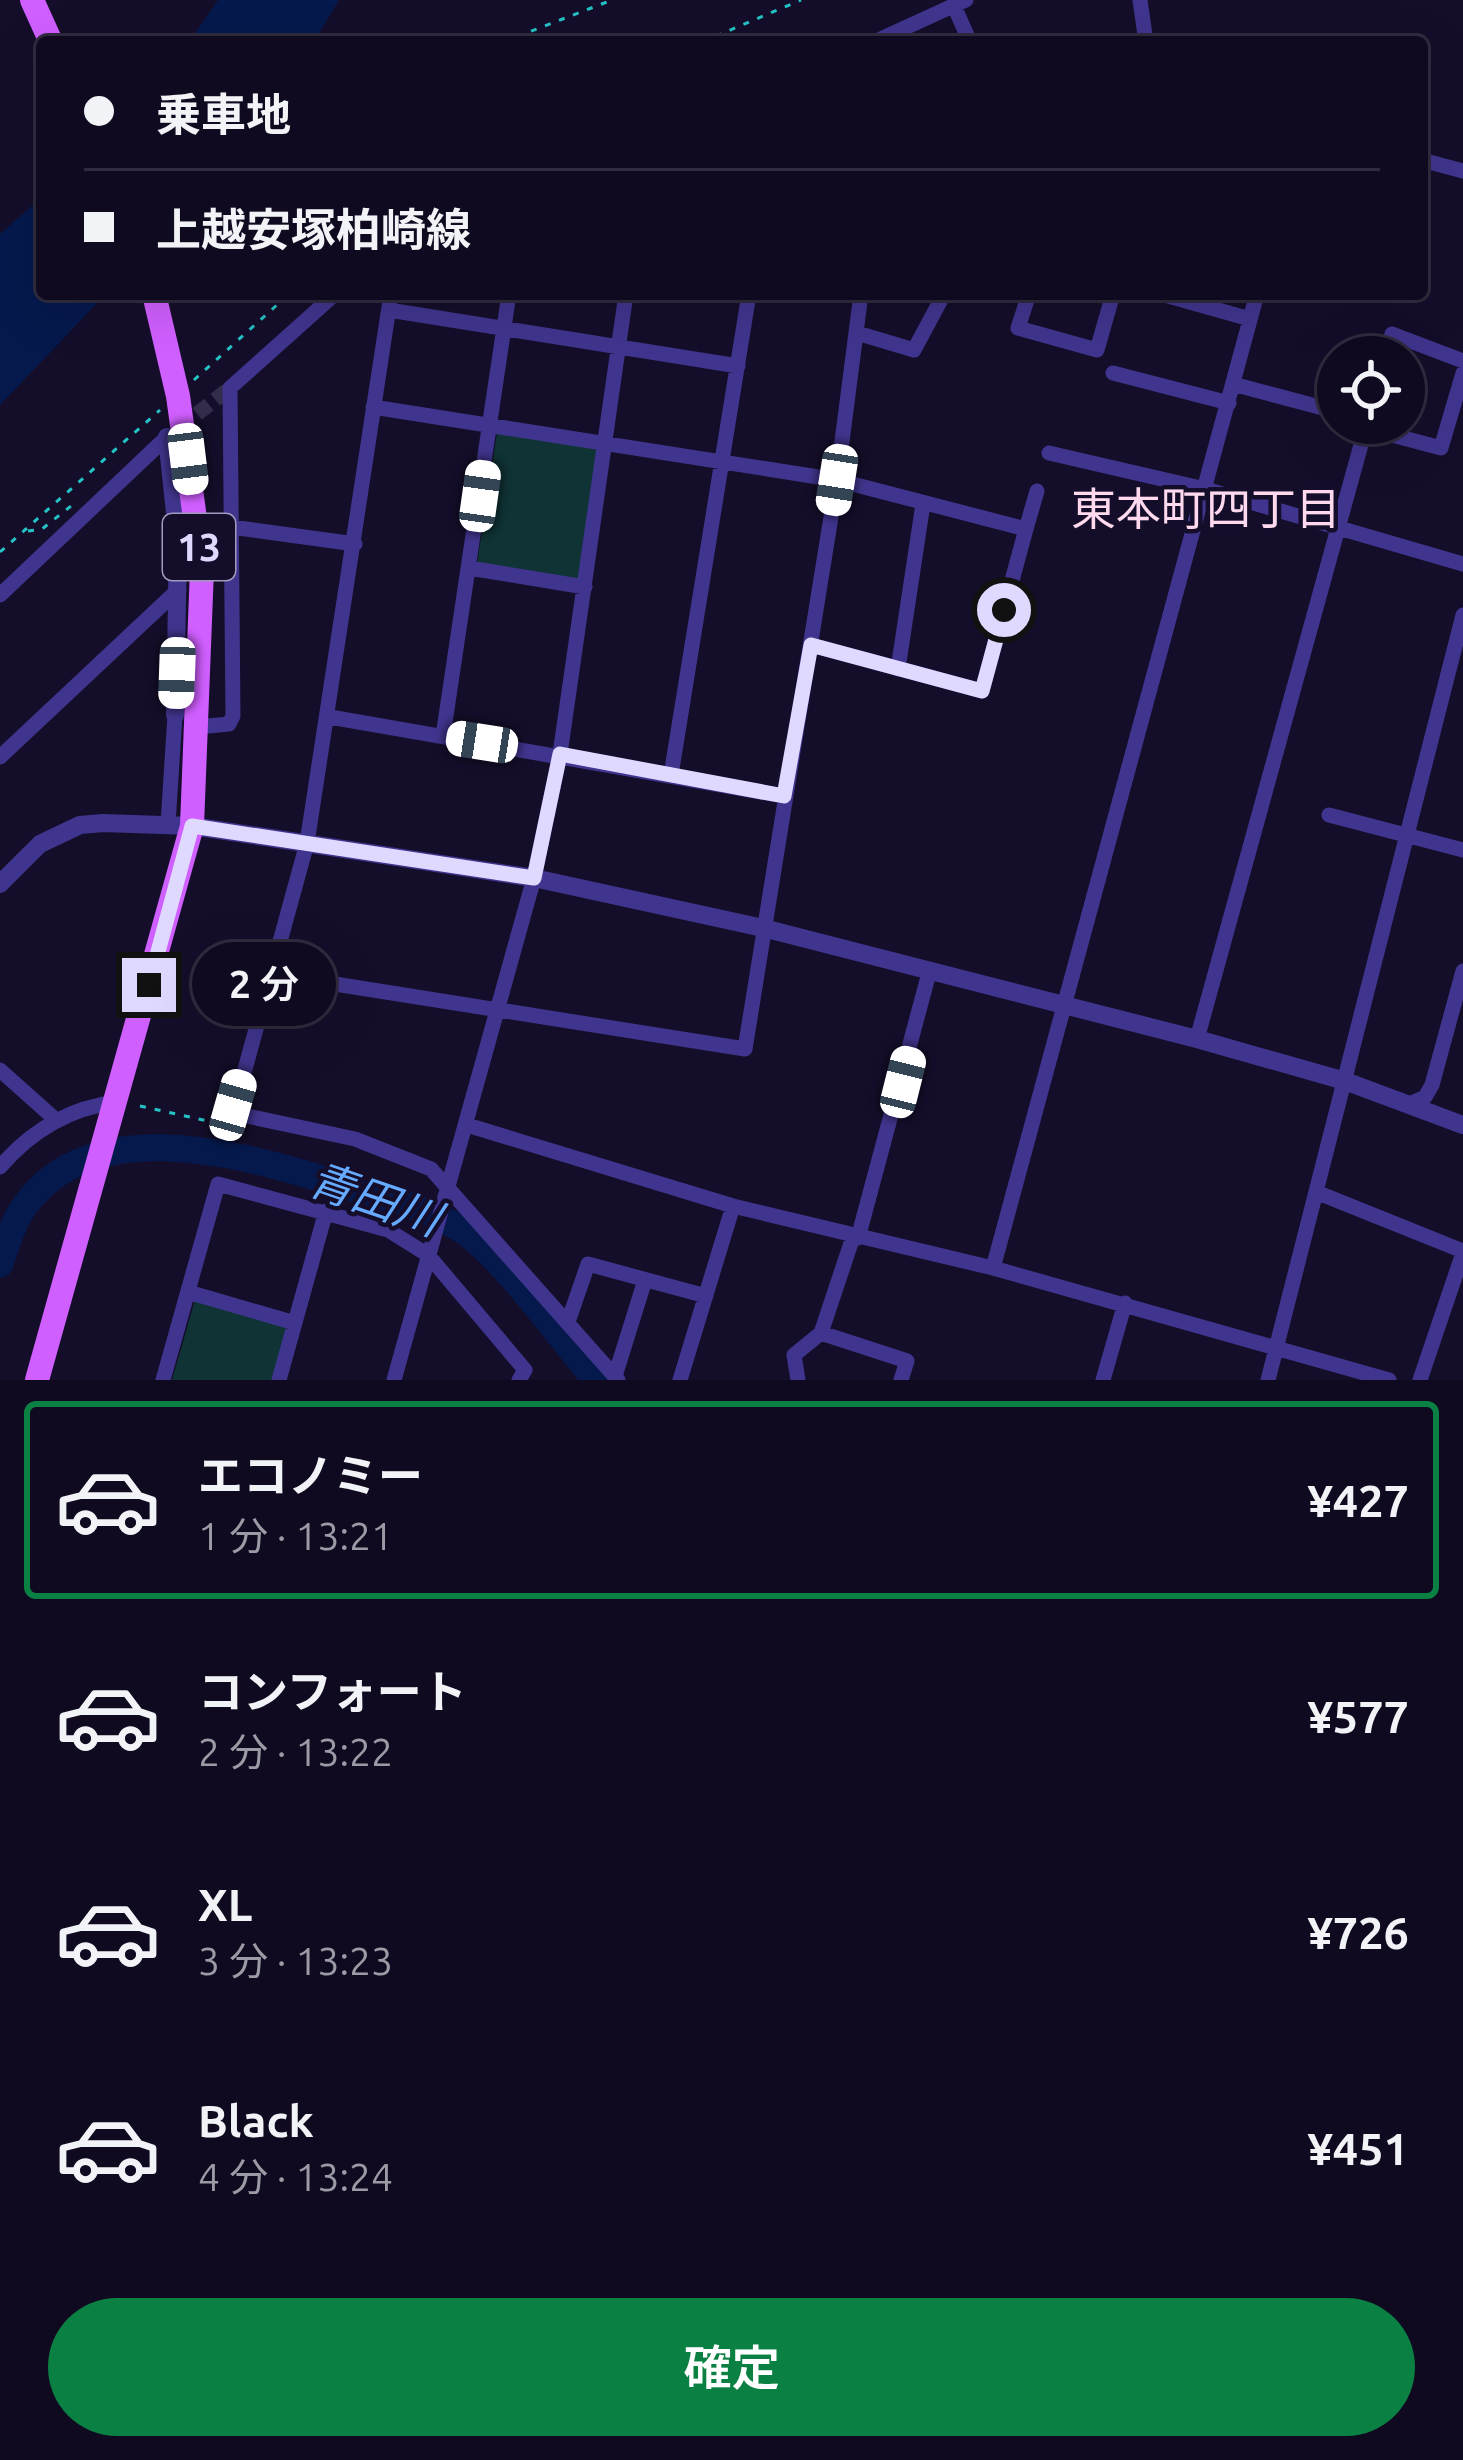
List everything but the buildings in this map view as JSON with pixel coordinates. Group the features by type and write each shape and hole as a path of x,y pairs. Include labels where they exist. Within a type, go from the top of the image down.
{"main road":[{"path":"32,0 48,36"},
{"name":"13","path":"37,1380 109,1128 128,1104 180,825 202,569 178,396 155,300"}],"street":[{"path":"1140,0 1145,36"},
{"path":"887,36 960,3 968,36"},
{"path":"1428,162 1463,171"},
{"path":"167,437 186,721 229,724 233,716 230,388 328,300"},
{"path":"443,736 508,300"},
{"path":"394,1380 534,878 560,754 625,300"},
{"path":"671,775 748,300"},
{"path":"272,974 745,1049 837,480 860,300"},
{"path":"856,333 914,350 941,300"},
{"path":"1026,300 1018,328 1097,350 1111,300"},
{"path":"1182,300 1250,319"},
{"path":"993,1268 1255,300"},
{"path":"617,1378 448,1189 415,1159 389,1149 237,1118 233,1105 307,843 330,717 390,302 504,329 738,366"},
{"path":"1425,347 1463,361"},
{"path":"1113,373 1229,403"},
{"path":"1425,443 1441,448 1463,373"},
{"path":"1234,384 1317,406"},
{"path":"374,407 837,480 1026,529"},
{"path":"0,596 167,437"},
{"path":"1197,1039 1362,444"},
{"path":"1048,452 1205,489 1463,564"},
{"path":"811,645 982,691 1037,491"},
{"path":"898,669 923,503"},
{"path":"231,527 355,544"},
{"path":"470,568 585,587"},
{"path":"0,757 179,589"},
{"path":"1268,1380 1463,615"},
{"path":"330,717 784,796"},
{"path":"1328,815 1463,850"},
{"path":"0,884 40,844 66,830 103,823 180,825 534,878 763,928 1197,1039 1345,1081 1463,1125"},
{"path":"1409,1104 1426,1096 1432,1085 1463,970"},
{"path":"798,1380 794,1355 821,1333 856,1238 929,973"},
{"path":"0,1070 56,1120"},
{"path":"0,1167 56,1120 86,1106 128,1104"},
{"path":"467,1125 733,1206 993,1268 1278,1344 1389,1380"},
{"path":"164,1380 218,1184 365,1220 430,1249 525,1370 519,1380"},
{"path":"1316,1192 1463,1252 1420,1380"},
{"path":"680,1380 733,1206"},
{"path":"279,1380 326,1211"},
{"path":"568,1322 588,1264 706,1295"},
{"path":"617,1378 645,1280"},
{"path":"188,1292 295,1323"},
{"path":"1103,1380 1125,1304"},
{"path":"821,1333 907,1361 901,1380"}],"path":[{"path":"519,36 612,0"},
{"path":"717,36 801,0"},
{"path":"0,552 282,300"},
{"path":"128,1104 227,1126 237,1118"}],"green space":[{"path":"497,433 602,448 580,580 477,563"},
{"path":"195,1300 288,1327 272,1380 172,1380"}],"water":[{"path":"218,0 339,0 318,36 193,36"},
{"path":"36,202 36,300 100,300 0,405 0,234"}],"waterway":[{"name":"青田川","path":"0,1264 20,1213 48,1181 82,1161 121,1150 162,1148 248,1159 395,1200 462,1230 513,1278 596,1380"}],"tunnel":[{"path":"179,428 230,388"}],"district":[{"name":"東本町四丁目","path":"1206,509"}],"route":[{"path":"149,985 192,826 534,878 560,754 784,796 811,645 982,691 1004,610"}]}
